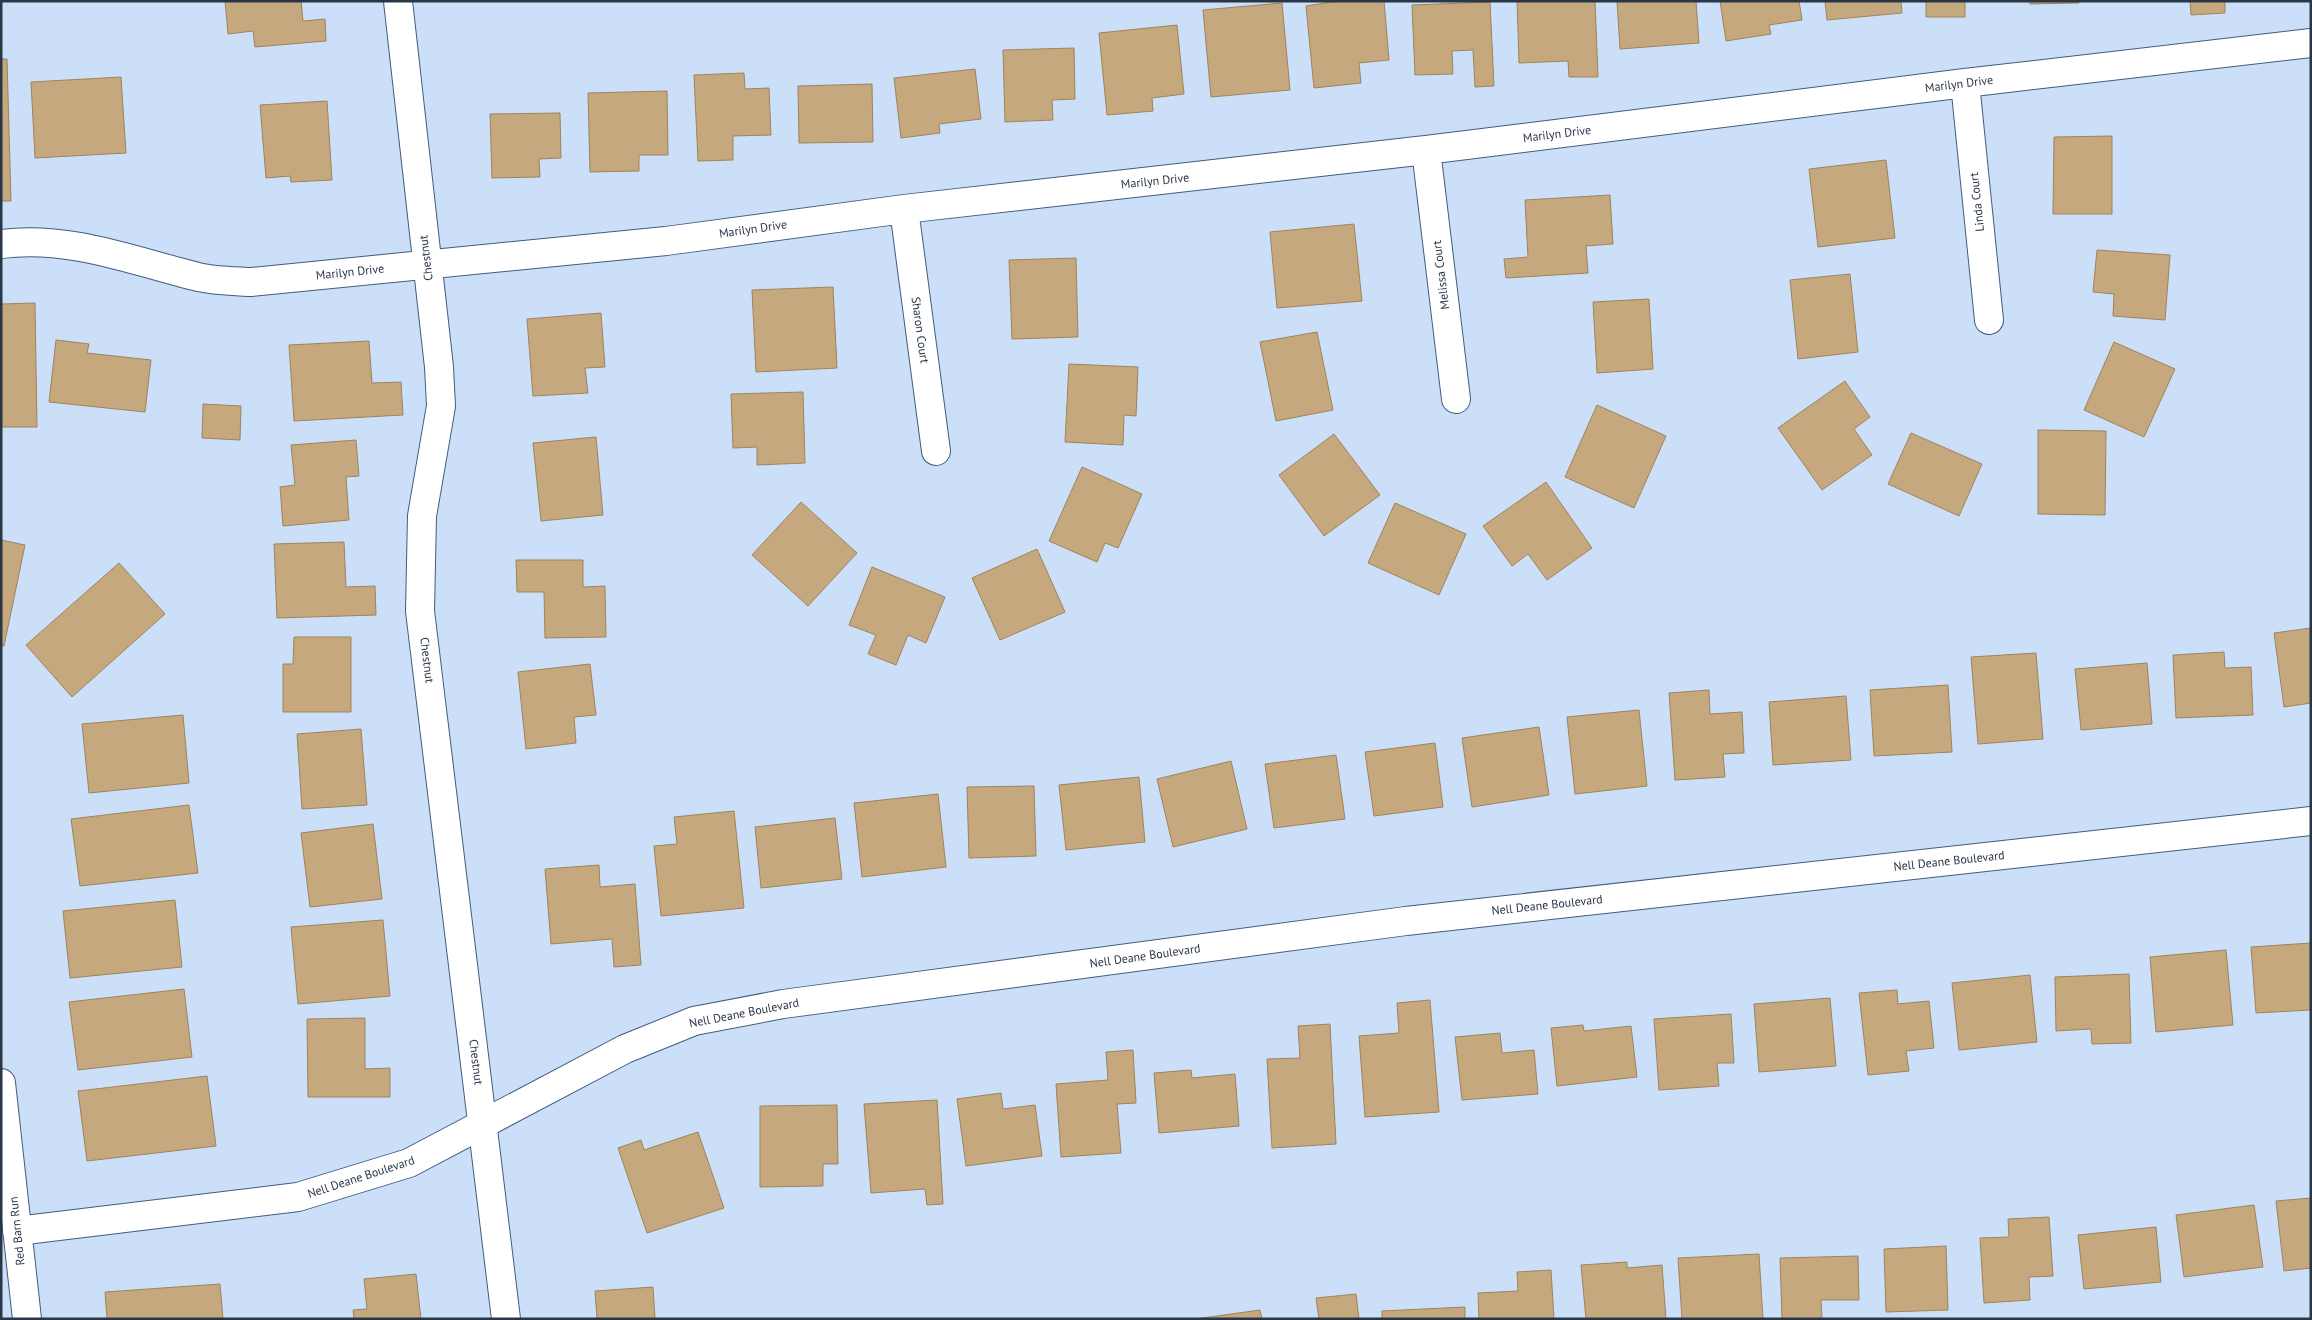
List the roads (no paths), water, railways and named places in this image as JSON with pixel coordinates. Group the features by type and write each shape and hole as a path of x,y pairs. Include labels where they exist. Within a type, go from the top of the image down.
{"street":[{"name":"Chestnut","path":"398,1 439,367 441,406 422,516 420,611 484,1125 506,1319"},
{"name":"Marilyn Drive","path":"1,244 21,241 81,247 105,251 200,278 251,282 666,241 904,209 1426,150 1965,83 2311,43"},
{"name":"Linda Court","path":"1965,83 1989,320"},
{"name":"Melissa Court","path":"1426,150 1456,399"},
{"name":"Sharon Court","path":"904,209 936,451"},
{"name":"Nell Deane Boulevard","path":"17,1231 298,1197 409,1163 625,1049 694,1020 783,1004 1406,921 2311,821"},
{"name":"Red Barn Run","path":"1,1083 27,1319"}]}
